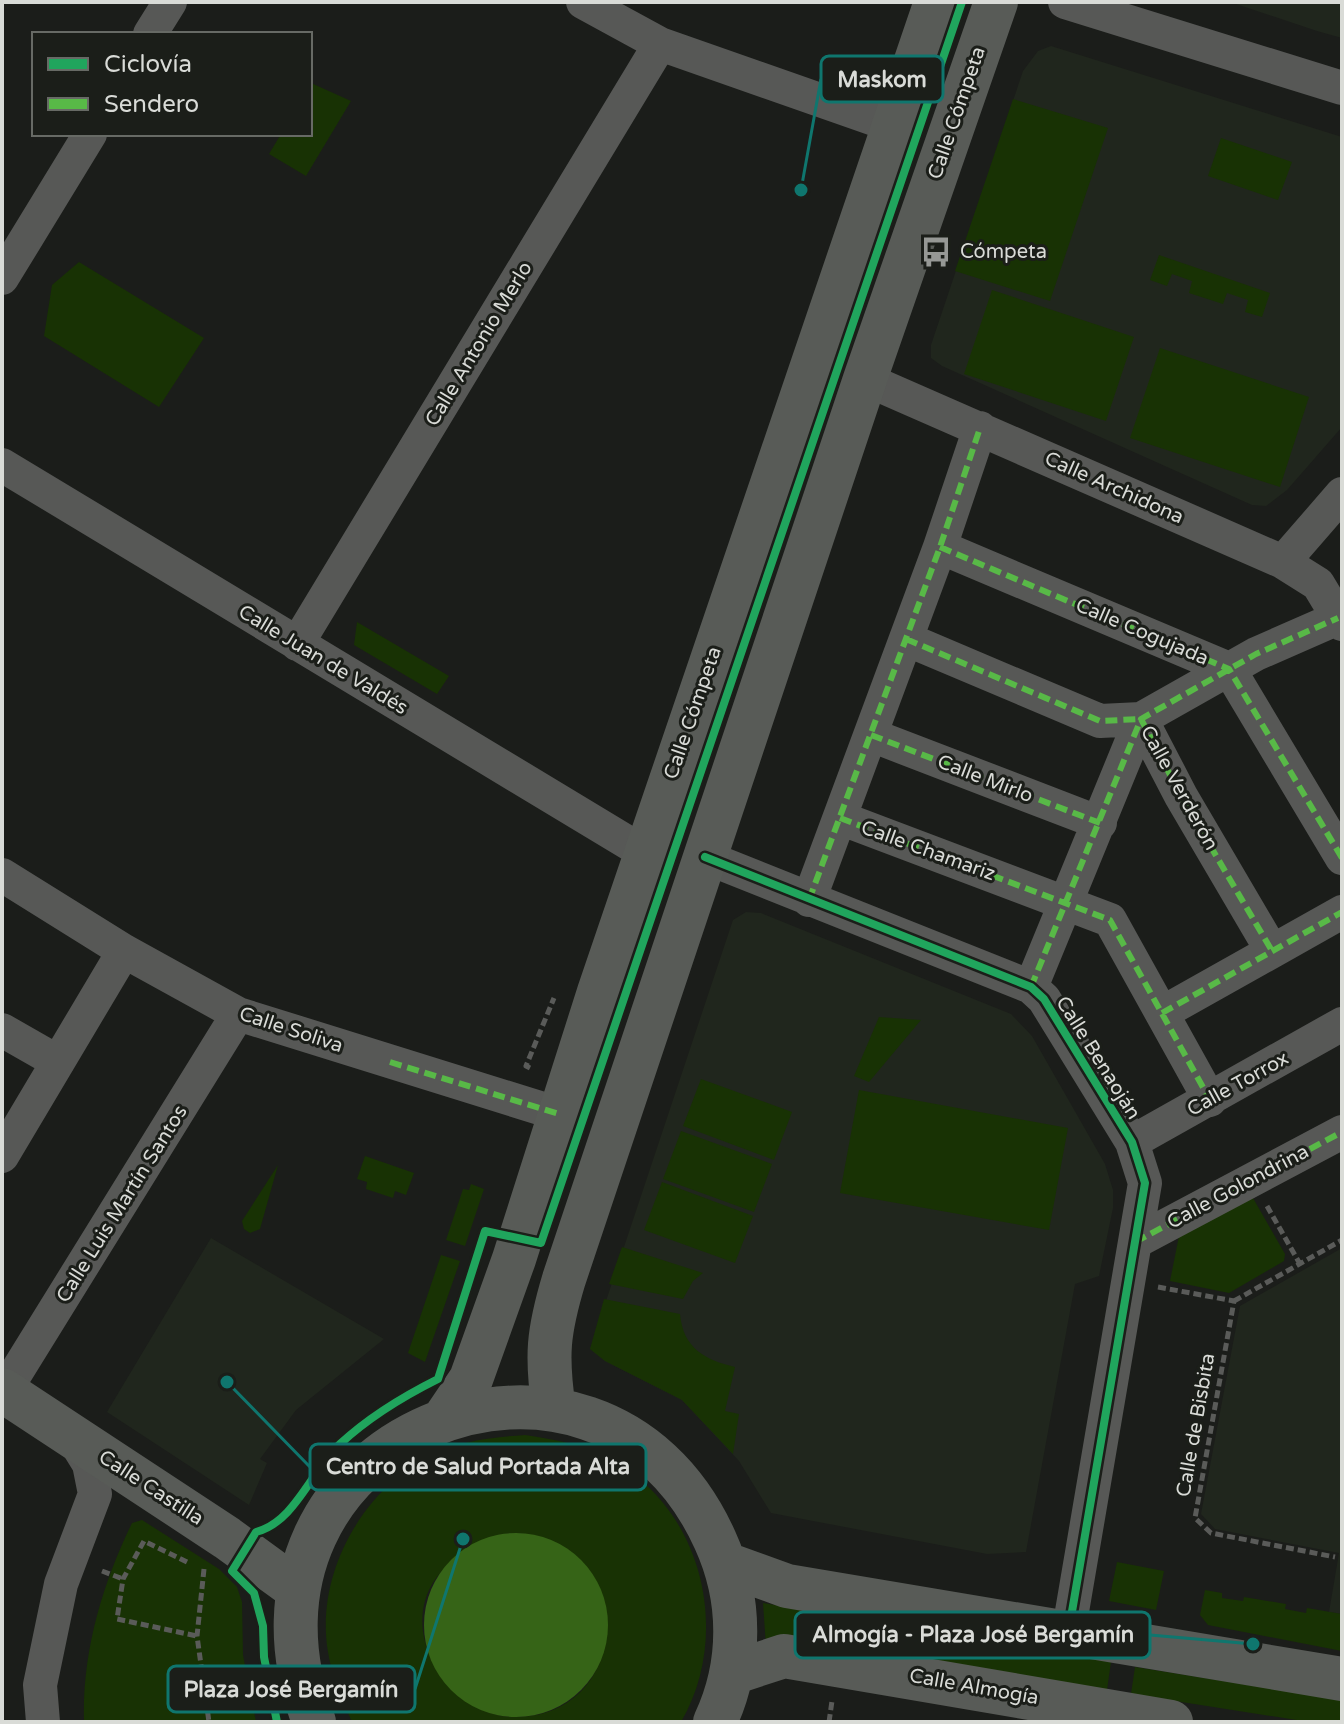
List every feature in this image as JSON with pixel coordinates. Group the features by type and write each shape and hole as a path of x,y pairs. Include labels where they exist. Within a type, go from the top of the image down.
{"main road":[{"name":"Calle Cómpeta","path":"444,1419 471,1379 514,1259 645,853 936,2"},
{"name":"Calle Cómpeta","path":"554,1410 547,1361 551,1321 865,379 996,2"},
{"name":"Calle Castilla","path":"3,1391 297,1589"},
{"path":"314,1722 300,1684 294,1637 297,1589 315,1534 348,1484 391,1445 444,1419 480,1410 517,1407 554,1410 612,1429 662,1463 701,1509 726,1564 736,1618 732,1673 715,1722"},
{"path":"726,1564 787,1586 1342,1679"},
{"name":"Calle Almogía","path":"732,1673 784,1656 1043,1711 1171,1722"}],"street":[{"path":"151,32 170,2"},
{"path":"583,2 660,44 894,126"},
{"path":"1065,2 1342,88"},
{"name":"Calle Antonio Merlo","path":"297,644 660,44"},
{"path":"2,278 89,136"},
{"name":"Calle Archidona","path":"865,379 1283,562 1318,584 1340,621"},
{"name":"Calle Chamariz","path":"980,428 940,547 840,818 1110,920 1210,1100"},
{"name":"Calle Juan de Valdés","path":"2,465 645,853"},
{"path":"1283,562 1342,494"},
{"name":"Calle Cogujada","path":"940,547 1229,669 1342,858"},
{"path":"1031,987 1141,719 1229,669 1340,621"},
{"name":"Calle Verderón","path":"906,639 1100,721 1141,719 1181,796 1272,951"},
{"name":"Calle Mirlo","path":"871,735 1100,823"},
{"path":"809,900 840,818"},
{"name":"Calle Benaoján","path":"705,857 1031,987 1044,999 1132,1142 1145,1183 1068,1635"},
{"name":"Calle Soliva","path":"2,875 124,951 238,1014 559,1114"},
{"path":"1162,1013 1342,912"},
{"path":"2,1156 124,951"},
{"name":"Calle Luis Martín Santos","path":"3,1391 238,1014"},
{"name":"Calle Torrox","path":"1132,1142 1342,1024"},
{"path":"2,1030 58,1062"},
{"name":"Calle Golondrina","path":"1135,1242 1342,1132"},
{"path":"43,1722 40,1685 61,1584 95,1494 89,1464 73,1438"},
{"path":"87,1517 114,1499 141,1498 176,1505"}],"path":[{"path":"526,1066 554,997"},
{"path":"1252,1180 1300,1264"},
{"path":"1126,1281 1234,1301 1342,1240"},
{"path":"197,1636 117,1619 123,1579 144,1541 205,1570 197,1636 209,1722"},
{"path":"110,1573 123,1579"}],"shaded area":[{"path":"1230,2 1342,2 1342,38 1317,31"},
{"path":"1051,46 1342,137 1342,427 1287,490 1266,506 1252,505 942,366 931,358 931,345 1023,71 1038,51"},
{"path":"312,83 351,101 306,176 269,154 280,136 312,136"},
{"path":"1013,99 1108,128 1050,301 955,271"},
{"path":"1221,138 1292,162 1278,200 1208,176"},
{"path":"1159,255 1270,293 1262,317 1245,312 1248,300 1227,293 1223,304 1189,293 1192,281 1172,274 1167,286 1150,280"},
{"path":"79,262 204,338 159,407 44,336 52,285"},
{"path":"992,290 1134,337 1106,421 964,374"},
{"path":"1160,348 1309,397 1280,487 1130,438"},
{"path":"357,622 449,676 437,694 354,645"},
{"path":"746,912 761,913 1011,1014 1032,1036 1105,1164 1113,1190 1113,1208 1099,1276 1075,1284 1026,1552 987,1554 771,1513 739,1461 682,1400 605,1361 590,1349 733,920"},
{"path":"879,1017 921,1020 869,1082 854,1076"},
{"path":"701,1079 792,1112 774,1160 683,1126"},
{"path":"859,1090 1068,1128 1049,1230 840,1193"},
{"path":"681,1131 772,1164 754,1212 663,1179"},
{"path":"365,1156 414,1173 406,1195 395,1191 393,1198 366,1189 367,1182 357,1179"},
{"path":"278,1165 260,1229 250,1233 244,1229 242,1221"},
{"path":"662,1182 753,1216 735,1263 644,1230"},
{"path":"471,1184 484,1189 465,1246 446,1240 463,1189 469,1190"},
{"path":"1253,1198 1285,1254 1284,1261 1229,1293 1170,1281 1179,1236"},
{"path":"211,1238 384,1339 296,1410 260,1459 267,1463 249,1505 107,1412"},
{"path":"622,1247 703,1273 693,1281 683,1299 609,1284"},
{"path":"1342,1248 1342,1614 1329,1612 1339,1553 1215,1529 1201,1514 1240,1306"},
{"path":"441,1255 460,1261 425,1362 408,1353"},
{"path":"604,1299 680,1314 686,1336 697,1351 714,1361 735,1367 725,1411 739,1414 733,1454 682,1400 605,1361 590,1349"},
{"path":"525,1435 582,1447 635,1476 663,1503 684,1535 698,1571 705,1609 705,1648 697,1686 681,1722 352,1722 332,1670 326,1621 330,1590 352,1531 371,1504 393,1481 418,1463 465,1443","holes":["516,1533 555,1543 584,1565 600,1594 606,1627 601,1660 584,1688 556,1709 517,1717 492,1713 469,1702 449,1686 434,1665 425,1642 422,1618 427,1594 448,1566 497,1536"]},
{"path":"142,1520 219,1569 237,1587 242,1602 243,1655 256,1722 84,1722 86,1670 103,1595 132,1523"},
{"path":"516,1533 551,1540 581,1560 601,1590 608,1625 601,1660 581,1690 551,1710 516,1717 481,1710 451,1690 431,1660 424,1625 431,1590 451,1560 481,1540"},
{"path":"1117,1562 1164,1571 1156,1610 1109,1601"},
{"path":"1205,1590 1222,1593 1222,1598 1243,1601 1244,1597 1286,1604 1285,1609 1306,1613 1307,1608 1342,1614 1342,1651 1208,1625 1200,1615"},
{"path":"763,1603 834,1615 829,1644 766,1646"},
{"path":"867,1625 1111,1662 1107,1690 864,1648"},
{"path":"1135,1667 1342,1700 1342,1722 1309,1722 1131,1694"}],"marked path":[{"path":"809,900 940,547 980,428"},
{"path":"940,547 1229,669 1342,858"},
{"path":"1031,987 1141,719 1256,654 1338,618"},
{"path":"906,639 1100,721 1141,719"},
{"path":"1141,719 1181,796 1272,951"},
{"path":"871,735 1100,823"},
{"path":"840,818 1110,920 1210,1100"},
{"path":"1162,1013 1342,912"},
{"path":"390,1062 559,1114"},
{"path":"1135,1242 1342,1132"}],"cycle path":[{"path":"277,1722 264,1657 263,1626 254,1593 232,1571 256,1532 282,1518 340,1444 386,1408 438,1379 485,1231 541,1243 962,2"},
{"path":"705,857 1031,987 1044,999 1132,1142 1145,1183 1068,1635"}],"place":[{"name":"Maskom","path":"801,190"},
{"name":"Cómpeta","path":"936,252"},
{"name":"Centro de Salud Portada Alta","path":"227,1382"},
{"name":"Plaza José Bergamín","path":"463,1539"},
{"name":"Almogía - Plaza José Bergamín","path":"1253,1644"}]}
